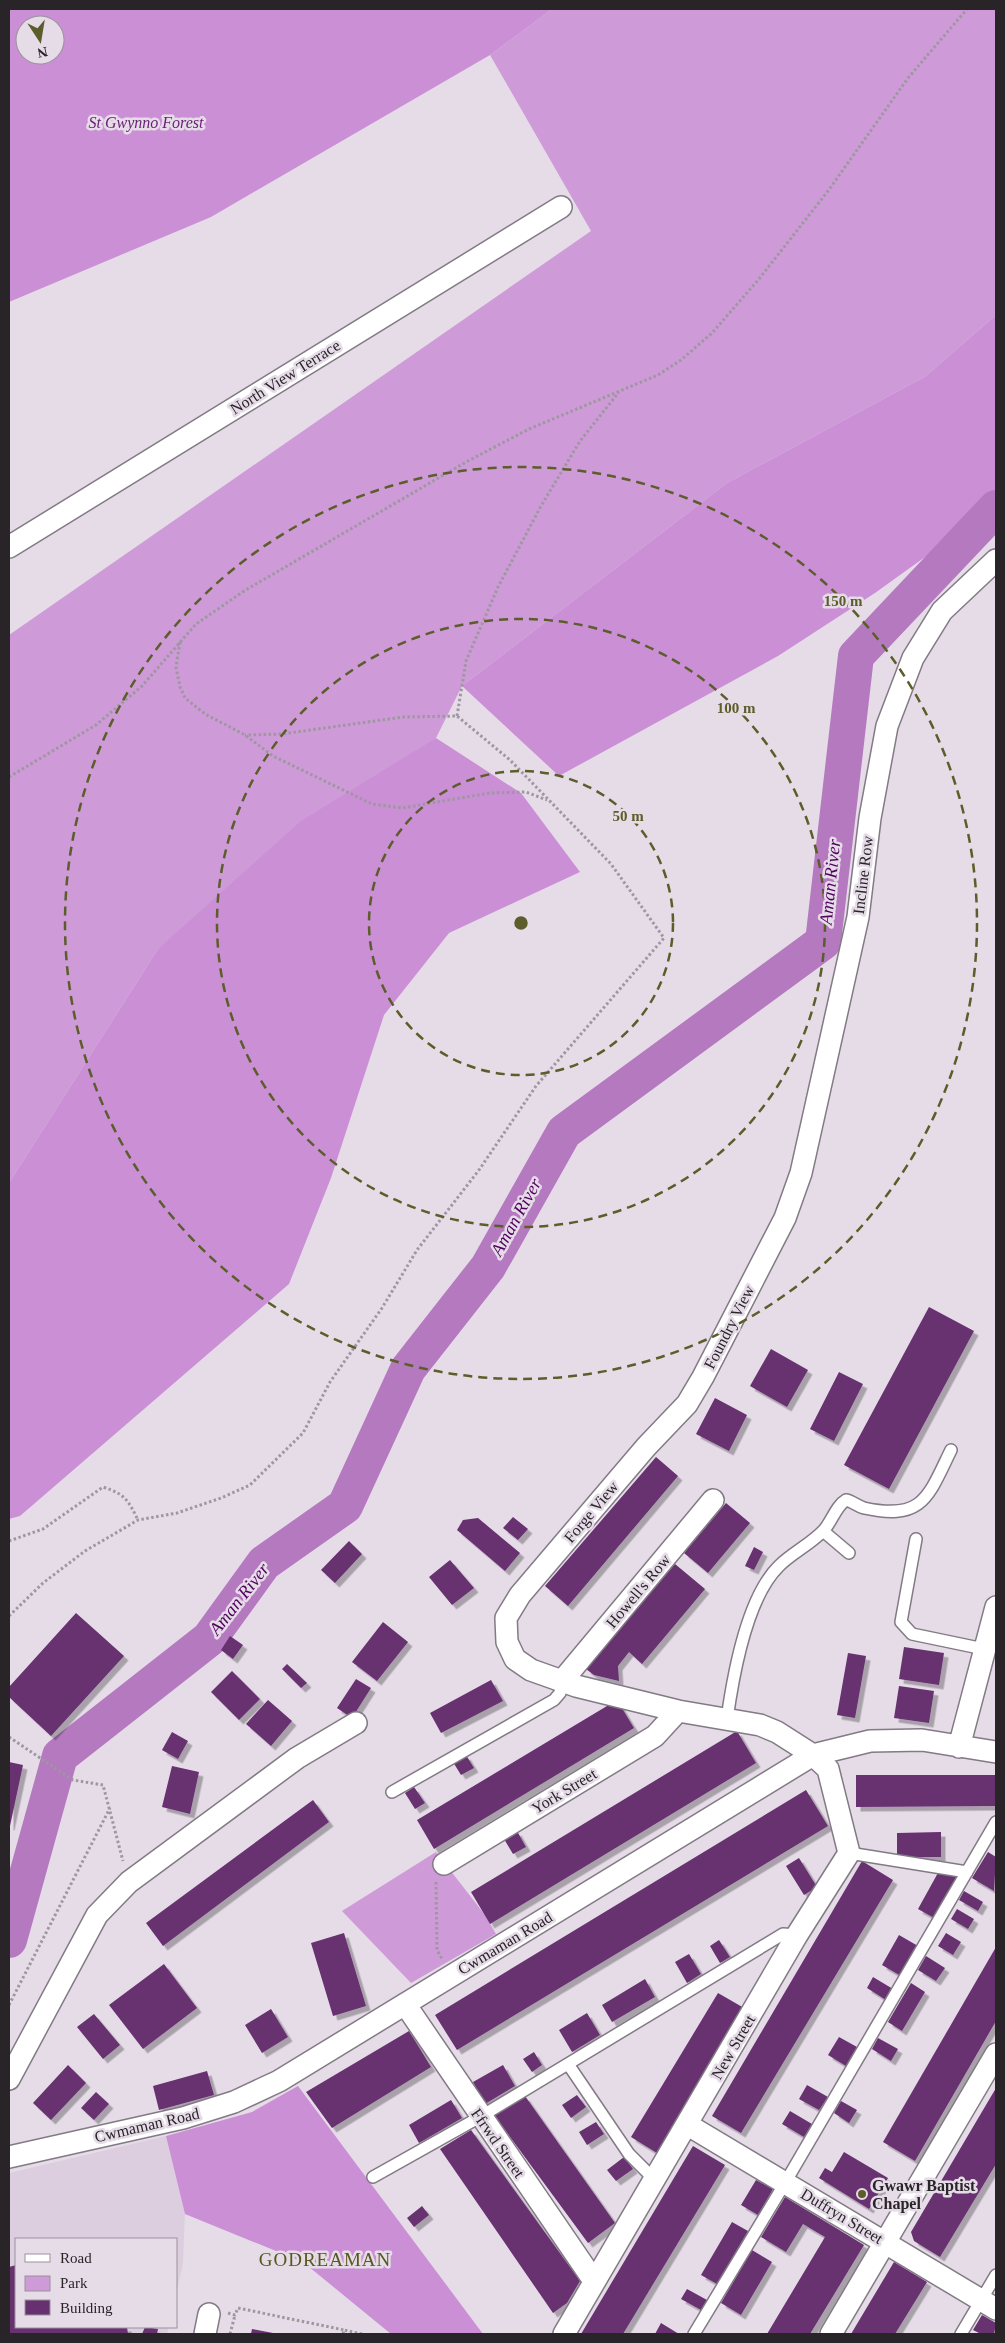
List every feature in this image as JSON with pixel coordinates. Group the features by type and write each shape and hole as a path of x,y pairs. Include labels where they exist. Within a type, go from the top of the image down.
{"street":[{"name":"North View Terrace","path":"9,547 561,207"},
{"name":"Incline Row","path":"785,1218 801,1173 858,917 870,818 886,726 913,658 942,612 996,560"},
{"name":"Foundry View","path":"664,1430 687,1404 703,1377 785,1218"},
{"name":"Forge View","path":"664,1430 646,1447 520,1595 506,1618 507,1642 515,1659 531,1670 562,1681 678,1712 760,1725 777,1732 813,1755"},
{"name":"Howell's Row","path":"562,1681 713,1500"},
{"path":"959,1747 996,1607"},
{"name":"York Street","path":"444,1864 655,1736 678,1712"},
{"path":"9,2079 98,1915 129,1882 297,1758 356,1723"},
{"name":"Cwmaman Road","path":"9,2157 183,2118 234,2102 279,2081 813,1755 870,1741 922,1740 996,1752"},
{"path":"813,1755 828,1769 849,1853"},
{"name":"New Street","path":"564,2334 798,1935 849,1853"},
{"name":"Ffrwd Street","path":"405,2004 480,2117 594,2281"},
{"path":"831,2334 996,2054"},
{"name":"Duffryn Street","path":"688,2125 989,2305"}],"lane":[{"path":"727,1719 730,1696 755,1603 767,1580 778,1567 823,1531 846,1500 860,1507 888,1512 913,1509 918,1506 934,1485 951,1450"},
{"path":"823,1531 849,1553"},
{"path":"916,1539 901,1622 912,1634 984,1649"},
{"path":"392,1792 554,1700 560,1693 562,1681"},
{"path":"694,2334 785,2183 996,1822"},
{"path":"849,1853 967,1872"},
{"path":"373,2177 480,2117 783,1934 798,1935"},
{"path":"568,2064 629,2154 655,2180"},
{"path":"961,2334 989,2305 996,2275"}],"path":[{"path":"9,777 96,725 142,686 196,624 244,591 466,462 529,429 658,374 681,360 712,333 759,279 828,191 908,78 967,9"},
{"path":"457,716 466,661 498,587 541,506 580,440 619,391"},
{"path":"180,642 176,667 180,687 185,698 205,714 245,735 273,756 372,804 402,808 490,793 526,792 550,801"},
{"path":"9,1616 43,1583 78,1556 138,1520 177,1513 221,1498 250,1485 304,1432 330,1382 382,1308 417,1250 479,1170 536,1086 664,938 611,864 510,760 457,716 403,717 282,734 245,735"},
{"path":"9,1541 43,1529 103,1486 120,1492 129,1502 138,1520"},
{"path":"9,1736 73,1780 103,1785 129,1882"},
{"path":"9,2005 110,1808"},
{"path":"444,1864 436,1874 437,1950 452,1976"},
{"path":"207,2324 210,2308 235,2315"},
{"path":"230,2334 238,2308 343,2332 362,2334"}],"shaded area":[{"path":"166,2136 185,2214 183,2263 178,2286 178,2238 15,2238 15,2328 169,2328 167,2334 9,2334 9,2173"}],"green space":[{"name":"St Gwynno Forest","path":"9,9 552,9 490,55 211,217 9,302"},
{"path":"552,9 996,9 996,315 926,376 727,483 462,686 436,738 158,949 9,1183 9,635 591,231 490,55"},
{"path":"996,315 996,506 875,593 778,656 559,776 462,686 727,483 926,376"},
{"path":"436,738 521,793 580,872 449,933 384,1015 331,1178 289,1284 20,1516 9,1519 9,1183 158,949 301,821"},
{"path":"436,1852 485,1915 496,1934 411,1983 342,1911"},
{"path":"298,2086 483,2334 391,2334 303,2262 185,2214 166,2136 252,2112"}],"building":[{"path":"929,1307 974,1331 889,1489 844,1465"},
{"path":"771,1349 808,1370 787,1407 750,1386"},
{"path":"839,1372 863,1384 834,1441 810,1429"},
{"path":"715,1398 747,1415 729,1451 696,1434"},
{"path":"656,1457 678,1476 568,1606 545,1586"},
{"path":"726,1503 750,1523 708,1573 684,1553"},
{"path":"513,1517 528,1529 518,1540 503,1528"},
{"path":"478,1518 520,1553 505,1571 457,1530 463,1520"},
{"path":"349,1541 362,1554 335,1583 321,1570"},
{"path":"754,1547 763,1552 754,1570 745,1566"},
{"path":"450,1560 474,1588 452,1605 429,1577"},
{"path":"675,1564 705,1589 642,1664 629,1652 618,1666 619,1681 594,1675 586,1669"},
{"path":"76,1613 124,1656 51,1736 9,1697 9,1687"},
{"path":"383,1622 408,1642 377,1681 352,1662"},
{"path":"230,1636 243,1645 233,1659 221,1650"},
{"path":"904,1647 944,1653 939,1685 899,1679"},
{"path":"848,1653 866,1656 855,1718 837,1715"},
{"path":"287,1664 307,1683 301,1688 282,1669"},
{"path":"232,1671 260,1699 239,1720 211,1692"},
{"path":"356,1679 371,1688 352,1718 337,1708"},
{"path":"491,1680 503,1701 441,1733 430,1713"},
{"path":"899,1686 934,1691 929,1723 894,1718"},
{"path":"268,1700 292,1721 271,1746 246,1724"},
{"path":"617,1700 634,1728 434,1849 417,1820"},
{"path":"737,1731 756,1763 490,1924 471,1892"},
{"path":"172,1732 188,1741 178,1759 162,1750"},
{"path":"466,1755 474,1768 461,1775 453,1762"},
{"path":"9,1762 23,1765 10,1826 9,1826"},
{"path":"172,1766 199,1772 190,1814 162,1807"},
{"path":"856,1775 996,1775 996,1806 856,1807"},
{"path":"414,1787 425,1803 415,1809 405,1793"},
{"path":"806,1790 828,1826 457,2050 435,2015"},
{"path":"313,1800 329,1822 163,1946 146,1923"},
{"path":"517,1831 526,1847 513,1854 504,1839"},
{"path":"941,1832 941,1857 897,1857 897,1833"},
{"path":"988,1852 996,1857 994,1891 972,1878"},
{"path":"799,1858 817,1887 804,1895 786,1866"},
{"path":"862,1861 893,1880 741,2133 712,2116"},
{"path":"939,1871 959,1877 936,1919 918,1909"},
{"path":"964,1891 983,1902 978,1911 959,1900"},
{"path":"957,1909 974,1919 968,1929 951,1919"},
{"path":"344,1933 366,2006 333,2016 311,1943"},
{"path":"946,1933 961,1942 953,1955 938,1946"},
{"path":"899,1935 918,1946 901,1976 882,1965"},
{"path":"719,1940 730,1957 720,1963 710,1946"},
{"path":"996,1947 996,2021 915,2161 883,2142"},
{"path":"689,1954 701,1974 687,1983 675,1962"},
{"path":"926,1956 945,1968 936,1981 918,1970"},
{"path":"164,1964 197,2008 143,2049 109,2005"},
{"path":"873,1977 893,1989 886,2000 867,1988"},
{"path":"645,1979 655,1997 612,2022 602,2005"},
{"path":"911,1983 925,1992 902,2031 888,2022"},
{"path":"718,1993 744,2008 657,2153 631,2137"},
{"path":"271,2009 288,2037 262,2053 245,2025"},
{"path":"587,2013 600,2035 572,2052 559,2030"},
{"path":"94,2014 120,2045 103,2059 77,2027"},
{"path":"409,2031 431,2067 332,2128 306,2092"},
{"path":"839,2037 857,2047 846,2066 828,2055"},
{"path":"878,2038 898,2049 891,2061 872,2049"},
{"path":"534,2052 542,2065 532,2072 523,2059"},
{"path":"68,2065 86,2083 51,2120 33,2103"},
{"path":"503,2065 515,2086 485,2104 473,2082"},
{"path":"207,2071 214,2095 159,2110 153,2086"},
{"path":"807,2085 828,2097 819,2110 799,2099"},
{"path":"996,2088 996,2164 940,2257 914,2241 911,2232"},
{"path":"96,2092 109,2104 94,2120 81,2108"},
{"path":"577,2095 586,2107 571,2118 562,2105"},
{"path":"525,2096 615,2223 588,2243 494,2115"},
{"path":"451,2100 462,2118 419,2143 409,2125"},
{"path":"841,2101 857,2110 849,2123 834,2113"},
{"path":"790,2111 812,2124 804,2137 782,2124"},
{"path":"596,2122 604,2134 587,2145 579,2132"},
{"path":"471,2130 580,2281 567,2303 553,2313 440,2149"},
{"path":"693,2146 725,2165 623,2334 581,2334"},
{"name":"Gwawr Baptist Chapel","path":"844,2152 888,2178 869,2209 819,2178 825,2168 832,2172"},
{"path":"624,2157 633,2169 616,2181 607,2170"},
{"path":"756,2180 773,2189 758,2215 741,2205"},
{"path":"785,2197 864,2245 810,2334 767,2334 825,2237 803,2224 786,2252 761,2237"},
{"path":"422,2206 429,2215 414,2227 407,2218"},
{"path":"732,2222 748,2231 717,2284 701,2275"},
{"path":"752,2250 772,2262 741,2315 721,2303"},
{"path":"894,2262 927,2282 895,2334 851,2334"},
{"path":"15,2265 15,2328 127,2328 128,2334 9,2334 9,2267"},
{"path":"687,2289 707,2300 701,2310 681,2299"},
{"path":"982,2315 996,2323 994,2334 981,2334 973,2330"},
{"path":"661,2323 679,2334 655,2334"},
{"path":"145,2328 158,2329 157,2334 142,2334"},
{"path":"252,2329 273,2333 273,2334 251,2334"}],"waterway":[{"name":"Aman River","path":"9,1940 60,1756 209,1639 264,1563 345,1506 408,1369 488,1267 564,1132 823,942 856,656 996,508"}],"place":[{"name":"Gwawr Baptist Chapel","path":"862,2194"}],"district":[{"name":"GODREAMAN","path":"325,2259"}]}
